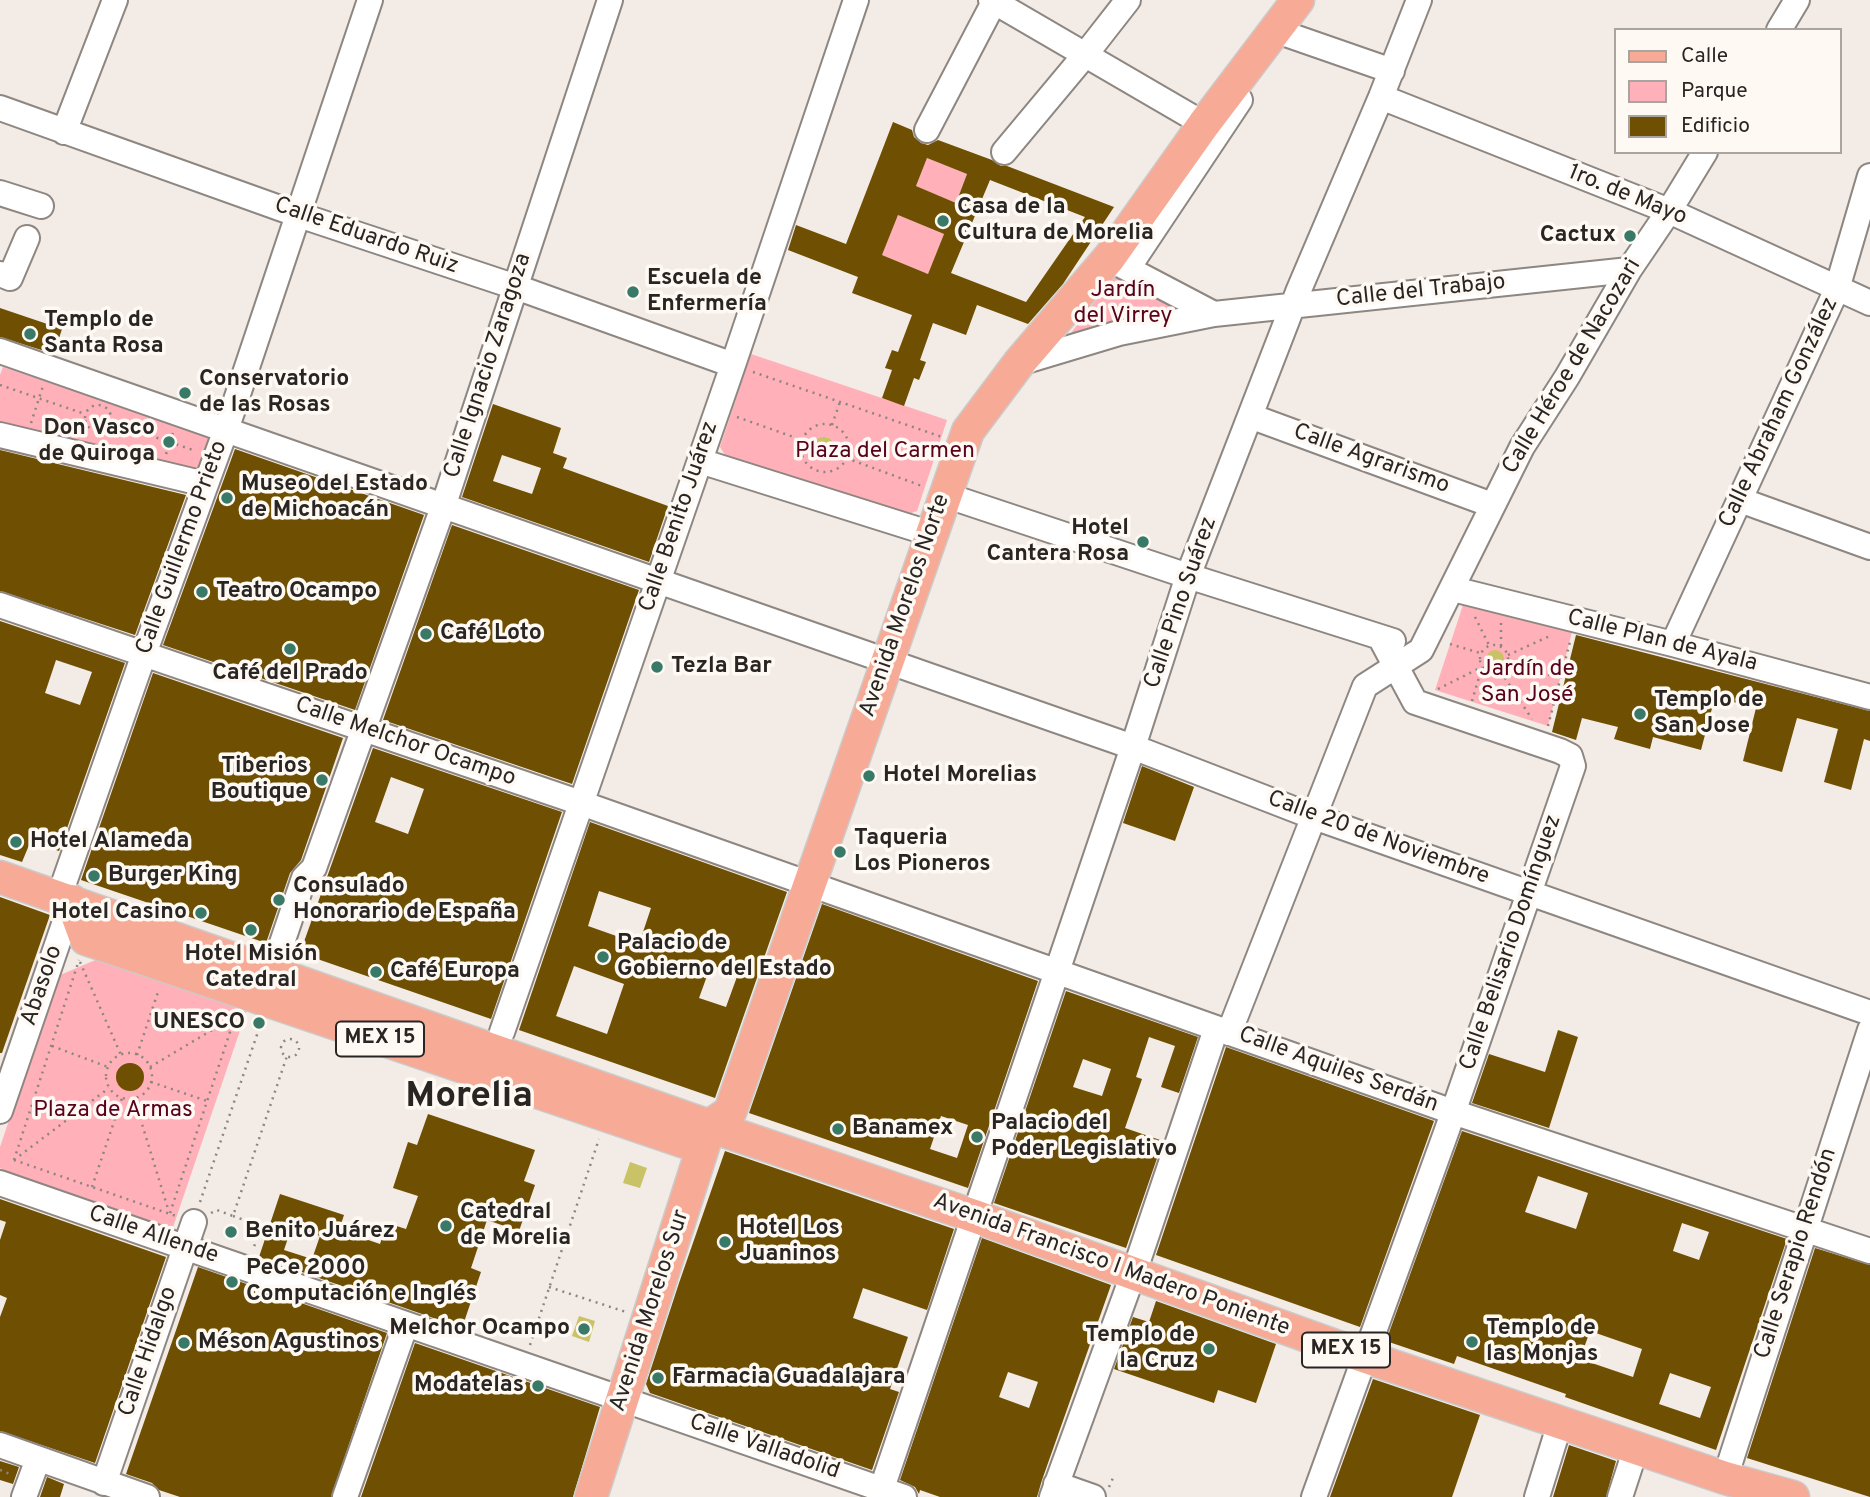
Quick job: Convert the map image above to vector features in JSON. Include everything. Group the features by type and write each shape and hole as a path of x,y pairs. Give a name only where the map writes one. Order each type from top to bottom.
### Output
{"main road":[{"name":"Avenida Morelos Norte","path":"710,1125 730,1112 968,430 1019,363 1118,263 1204,124 1279,31 1298,0"},
{"name":"MEX 15","path":"0,877 66,899 256,999"},
{"path":"66,899 83,950"},
{"name":"MEX 15","path":"83,950 710,1125"},
{"name":"Avenida Francisco I Madero Poniente","path":"710,1125 974,1216 1363,1356 1725,1478 1793,1497"},
{"name":"Avenida Morelos Sur","path":"592,1497 710,1125"}],"street":[{"path":"64,132 115,0"},
{"name":"Calle Guillermo Prieto","path":"66,899 144,654 299,215 370,0"},
{"name":"Calle Ignacio Zaragoza","path":"256,999 304,878 314,868 443,507 610,0"},
{"name":"Calle Benito Juárez","path":"502,1032 718,410 856,0"},
{"path":"1003,152 1128,0"},
{"path":"1214,314 1118,263 1279,31 1315,0"},
{"name":"Calle Pino Suárez","path":"888,1494 974,1216 1188,576 1294,305 1419,0"},
{"path":"1780,28 1797,0"},
{"path":"927,130 992,1 1204,124"},
{"path":"1279,31 1392,71"},
{"name":"1ro. de Mayo","path":"1381,97 1668,211 1870,303"},
{"name":"Calle Eduardo Ruiz","path":"0,108 299,215 516,286 733,365"},
{"name":"Calle Héroe de Nacozari","path":"1421,650 1522,447 1586,346 1629,270 1704,154"},
{"name":"Calle Abraham González","path":"1673,644 1837,289 1870,176"},
{"path":"0,193 41,206"},
{"path":"0,274 10,278 27,238"},
{"name":"Calle del Trabajo","path":"1019,363 1119,333 1214,314 1629,270"},
{"name":"Calle 20 de Noviembre","path":"0,351 888,660 1133,747 1314,817 1870,1013"},
{"name":"Calle Agrarismo","path":"1250,416 1492,505"},
{"path":"0,435 205,484"},
{"path":"700,461 932,534"},
{"path":"945,495 1421,650"},
{"path":"1740,500 1870,547"},
{"name":"Calle Plan de Ayala","path":"1452,589 1870,697"},
{"name":"Calle Melchor Ocampo","path":"0,606 809,883"},
{"path":"1380,637 1396,667 1425,696"},
{"path":"1089,1496 1054,1491 1222,1031 1314,817 1365,686 1421,650"},
{"name":"Calle Belisario Domínguez","path":"1314,1497 1453,1112 1573,766 1570,757 1560,751 1425,696"},
{"name":"Calle Aquiles Serdán","path":"809,883 1453,1112 1870,1251"},
{"name":"Abasolo","path":"0,1111 66,899"},
{"name":"Calle Serapio Rendón","path":"1725,1478 1870,1030"},
{"name":"Calle Allende","path":"0,1183 623,1399"},
{"name":"Calle Hidalgo","path":"104,1483 194,1222"},
{"path":"345,1497 405,1324"},
{"name":"Calle Valladolid","path":"623,1399 888,1494"},
{"path":"1537,1497 1560,1423"},
{"path":"0,1446 147,1497"},
{"path":"1620,1497 1636,1448"},
{"path":"24,1497 38,1459"}],"path":[{"path":"733,365 963,444"},
{"path":"25,440 46,376"},
{"path":"0,385 85,414"},
{"path":"832,425 840,402"},
{"path":"102,406 108,410 110,422 102,430 94,430 87,425 85,414 90,407 102,406"},
{"path":"718,410 802,440"},
{"path":"110,422 196,451"},
{"path":"817,425 832,425 846,438 846,458 843,464 831,471 817,471 805,462 800,447 802,440 811,428 817,425"},
{"path":"160,473 174,431"},
{"path":"846,458 945,495"},
{"path":"1471,608 1489,645"},
{"path":"1482,667 1493,673 1501,672 1508,662 1508,655 1501,646 1501,619"},
{"path":"1508,655 1552,635"},
{"path":"1548,726 1571,639"},
{"path":"1450,644 1481,654"},
{"path":"1489,645 1501,646"},
{"path":"1472,702 1482,667 1481,654 1489,645"},
{"path":"1508,662 1560,678"},
{"path":"1425,696 1482,667"},
{"path":"1501,672 1534,722"},
{"path":"14,1160 83,950"},
{"path":"83,950 121,1055"},
{"path":"137,1055 159,989"},
{"path":"150,1067 256,999"},
{"path":"170,1213 207,1101 256,999"},
{"path":"194,1222 256,999"},
{"path":"292,1040 298,1044 298,1052 293,1056 286,1056 281,1045 292,1040"},
{"path":"52,1045 108,1067"},
{"path":"121,1055 137,1055 147,1062 152,1074 145,1093 134,1098 122,1098 109,1088 108,1067 121,1055"},
{"path":"233,1216 286,1056"},
{"path":"151,1082 207,1101"},
{"path":"14,1160 109,1088"},
{"path":"92,1187 122,1098"},
{"path":"134,1098 170,1213"},
{"path":"523,1365 601,1132"},
{"path":"14,1160 194,1222 217,1210 261,1226 247,1269"},
{"path":"549,1287 629,1313"}],"green space":[{"path":"927,158 967,174 956,203 916,186"},
{"path":"898,215 944,234 928,274 882,255"},
{"name":"Jardín del Virrey","path":"1116,273 1187,313 1065,341"},
{"name":"Plaza del Carmen","path":"751,354 947,420 917,511 897,518 730,463 720,447","holes":["827,437 833,441 825,459 814,452"]},
{"path":"3,367 212,437 197,478 0,430 0,375"},
{"name":"Jardín de San José","path":"1465,599 1573,628 1548,726 1435,690"},
{"name":"Plaza de Armas","path":"100,958 247,1010 171,1233 4,1176 0,1167 0,1147 58,976"}],"shaded area":[{"path":"824,437 832,440 835,448 832,456 824,459 816,456 813,448 816,440"},
{"path":"1495,650 1501,653 1504,659 1501,665 1495,668 1489,665 1486,659 1489,653"},
{"path":"630,1162 647,1168 640,1188 623,1183"},
{"path":"579,1316 595,1321 589,1342 572,1336"}],"building":[{"name":"Casa de la Cultura de Morelia","path":"893,122 912,130 914,137 921,143 928,145 938,140 1114,207 1063,284 1028,324 977,305 966,335 933,323 920,360 926,362 919,380 914,378 904,406 882,398 892,370 885,368 892,350 898,352 912,315 852,293 858,277 788,250 796,225 846,244","holes":["927,158 967,174 956,203 916,186","990,180 1085,217 1026,302 951,273","898,215 944,234 928,274 882,255"]},
{"name":"Templo de Santa Rosa","path":"0,308 62,329 54,354 0,337"},
{"path":"493,404 561,428 553,453 567,458 563,468 668,506 649,562 462,497","holes":["502,455 541,468 532,494 493,481"]},
{"path":"235,449 424,515 355,710 163,645"},
{"path":"0,450 186,495 135,635 0,591"},
{"path":"452,525 639,590 572,784 383,720"},
{"path":"0,621 125,663 59,851 44,840 32,838 22,862 0,855","holes":["56,660 92,672 80,705 45,693"]},
{"path":"1576,635 1870,711 1870,741 1864,739 1851,790 1824,782 1838,729 1797,718 1782,772 1743,761 1756,708 1715,697 1701,750 1653,737 1650,749 1614,739 1618,727 1582,718 1576,740 1552,732"},
{"path":"153,673 343,738 301,860 290,873 266,943 81,880"},
{"path":"373,748 562,812 491,1019 300,953","holes":["391,777 424,789 408,834 375,822"]},
{"path":"1142,766 1194,787 1175,841 1123,823"},
{"path":"590,822 787,892 715,1098 519,1030","holes":["599,891 651,908 639,944 588,926","711,965 738,974 726,1007 699,998","574,966 624,984 607,1034 556,1016"]},
{"path":"0,897 50,915 2,1053 0,1053"},
{"path":"822,904 1038,981 968,1188 749,1113","holes":["941,1116 968,1125 957,1158 930,1149"]},
{"path":"1066,991 1198,1037 1179,1093 1161,1087 1175,1046 1149,1037 1136,1077 1142,1079 1125,1128 1163,1141 1126,1248 994,1203","holes":["1083,1059 1111,1069 1102,1096 1073,1087"]},
{"path":"1558,1030 1578,1037 1549,1128 1472,1103 1489,1054 1545,1072"},
{"path":"1226,1047 1434,1121 1360,1327 1156,1255"},
{"path":"130,1063 140,1067 144,1077 140,1087 130,1091 120,1087 116,1077 120,1067"},
{"name":"Catedral de Morelia","path":"428,1114 535,1150 524,1181 535,1185 519,1231 487,1220 471,1268 481,1272 462,1328 259,1257 280,1194 344,1215 339,1230 380,1244 387,1223 406,1229 418,1196 393,1188 408,1142 417,1145","holes":["292,1226 320,1236 312,1259 284,1250"]},
{"path":"1462,1131 1787,1239 1716,1450 1457,1356 1454,1364 1386,1341","holes":["1538,1176 1588,1193 1576,1229 1525,1212","1682,1223 1709,1232 1699,1260 1673,1251","1590,1331 1642,1349 1633,1377 1580,1359","1670,1373 1711,1387 1700,1418 1659,1404"]},
{"path":"725,1151 954,1229 927,1310 863,1288 853,1318 908,1337 890,1389 899,1392 872,1470 650,1393 646,1384"},
{"path":"0,1199 166,1257 95,1463 0,1431 0,1317 7,1298 0,1295 0,1240 6,1222 0,1220"},
{"path":"982,1238 1111,1285 1037,1497 940,1497 920,1490 919,1494 915,1487 900,1480","holes":["1008,1372 1038,1382 1029,1408 999,1397"]},
{"path":"1815,1248 1870,1265 1870,1497 1747,1458"},
{"path":"198,1267 387,1333 331,1497 180,1497 126,1474"},
{"name":"Templo de la Cruz","path":"1156,1301 1276,1344 1256,1403 1218,1390 1214,1403 1114,1369 1133,1317 1149,1322"},
{"path":"415,1343 600,1407 573,1497 361,1497"},
{"path":"1373,1379 1480,1415 1452,1497 1330,1497"},
{"path":"1569,1445 1616,1461 1606,1497 1553,1497"},
{"path":"0,1461 19,1467 13,1484 0,1480"},
{"path":"47,1477 64,1484 60,1497 40,1497"}],"place":[{"name":"Casa de la Cultura de Morelia","path":"943,221"},
{"name":"Cactux","path":"1630,236"},
{"name":"Escuela de Enfermería","path":"633,292"},
{"name":"Templo de Santa Rosa","path":"30,334"},
{"name":"Conservatorio de las Rosas","path":"185,393"},
{"name":"Don Vasco de Quiroga","path":"169,442"},
{"name":"Museo del Estado de Michoacán","path":"227,498"},
{"name":"Hotel Cantera Rosa","path":"1143,542"},
{"name":"Teatro Ocampo","path":"202,592"},
{"name":"Café Loto","path":"426,634"},
{"name":"Café del Prado","path":"290,649"},
{"name":"Tezla Bar","path":"657,667"},
{"name":"Templo de San Jose","path":"1640,714"},
{"name":"Hotel Morelias","path":"869,776"},
{"name":"Tiberios Boutique","path":"322,780"},
{"name":"Hotel Alameda","path":"16,842"},
{"name":"Taqueria Los Pioneros","path":"840,852"},
{"name":"Burger King","path":"94,876"},
{"name":"Consulado Honorario de España","path":"279,900"},
{"name":"Hotel Casino","path":"201,913"},
{"name":"Hotel Misión Catedral","path":"251,930"},
{"name":"Palacio de Gobierno del Estado","path":"603,957"},
{"name":"Café Europa","path":"376,972"},
{"name":"UNESCO","path":"259,1023"},
{"name":"Banamex","path":"838,1129"},
{"name":"Palacio del Poder Legislativo","path":"977,1137"},
{"name":"Catedral de Morelia","path":"446,1226"},
{"name":"Benito Juárez","path":"231,1232"},
{"name":"Hotel Los Juaninos","path":"725,1242"},
{"name":"PeCe 2000 Computación e Inglés","path":"232,1282"},
{"name":"Melchor Ocampo","path":"584,1329"},
{"name":"Templo de las Monjas","path":"1472,1342"},
{"name":"Méson Agustinos","path":"184,1343"},
{"name":"Templo de la Cruz","path":"1209,1349"},
{"name":"Farmacia Guadalajara","path":"658,1378"},
{"name":"Modatelas","path":"538,1386"}],"district":[{"name":"Morelia","path":"469,1099"}]}
